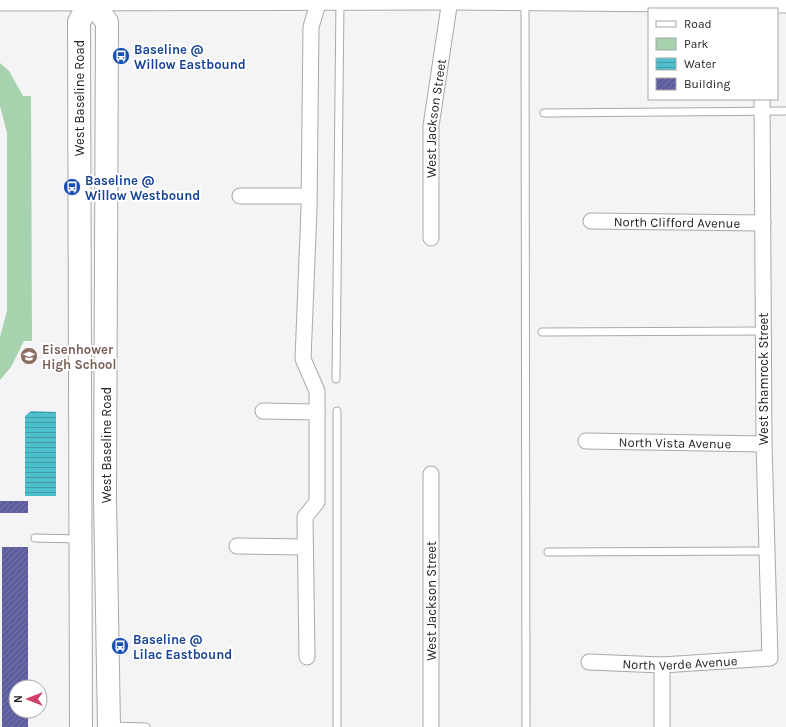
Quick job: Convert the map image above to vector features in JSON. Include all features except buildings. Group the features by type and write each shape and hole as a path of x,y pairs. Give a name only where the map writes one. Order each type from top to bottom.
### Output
{"main road":[{"name":"West Baseline Road","path":"81,727 79,22 91,0 107,22 106,497 109,727"}],"street":[{"path":"307,657 305,517 317,502 317,391 303,359 309,196 311,27 319,0"},
{"name":"West Jackson Street","path":"431,238 431,126 450,0"},
{"path":"0,1 621,0 761,6 786,3"},
{"name":"West Shamrock Street","path":"762,105 764,444 770,658"},
{"path":"240,196 309,196"},
{"name":"North Clifford Avenue","path":"591,221 763,223"},
{"path":"263,411 317,412"},
{"name":"North Vista Avenue","path":"586,441 764,444"},
{"name":"West Jackson Street","path":"431,474 431,727"},
{"path":"237,546 305,547"},
{"name":"North Verde Avenue","path":"589,662 662,665 770,658"},
{"path":"662,665 662,727"}],"lane":[{"path":"336,379 340,0"},
{"path":"526,0 526,727"},
{"path":"544,113 762,105 786,111"},
{"path":"542,332 763,331"},
{"path":"337,411 337,727"},
{"path":"35,538 80,539"},
{"path":"548,552 767,551"},
{"path":"109,727 146,726"}],"green space":[{"path":"0,63 9,71 23,96 31,96 32,341 24,341 11,367 0,380 0,337 7,311 7,133 0,106"}],"water":[{"path":"31,411 56,412 56,496 25,496 25,416"}],"place":[{"name":"Baseline @ Willow Eastbound","path":"121,56"},
{"name":"Baseline @ Willow Westbound","path":"72,187"},
{"name":"Eisenhower High School","path":"29,356"},
{"name":"Baseline @ Lilac Eastbound","path":"120,646"}]}
